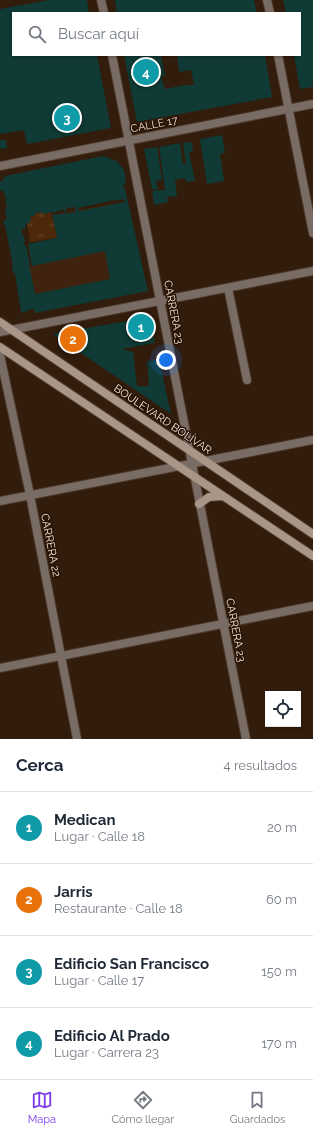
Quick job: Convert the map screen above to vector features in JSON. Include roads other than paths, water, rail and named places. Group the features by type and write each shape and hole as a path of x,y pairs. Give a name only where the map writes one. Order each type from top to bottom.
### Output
{"main road":[{"name":"BOULEVARD BOLÍVAR","path":"0,322 313,534"},
{"path":"0,347 313,556"},
{"path":"199,504 209,497 223,496"}],"street":[{"path":"101,0 104,12"},
{"path":"267,0 270,12"},
{"name":"CARRERA 23","path":"112,56 246,739"},
{"path":"278,56 313,232"},
{"name":"CALLE 17","path":"0,166 313,104"},
{"path":"0,332 313,271"},
{"path":"228,288 247,380"},
{"name":"CARRERA 22","path":"0,355 30,495 77,739"},
{"path":"0,501 313,440"},
{"path":"0,668 313,606"}],"place":[{"name":"Edificio Al Prado","path":"146,72"},
{"name":"Edificio San Francisco","path":"67,118"},
{"name":"Medican","path":"141,327"},
{"name":"Jarris","path":"73,339"}]}
